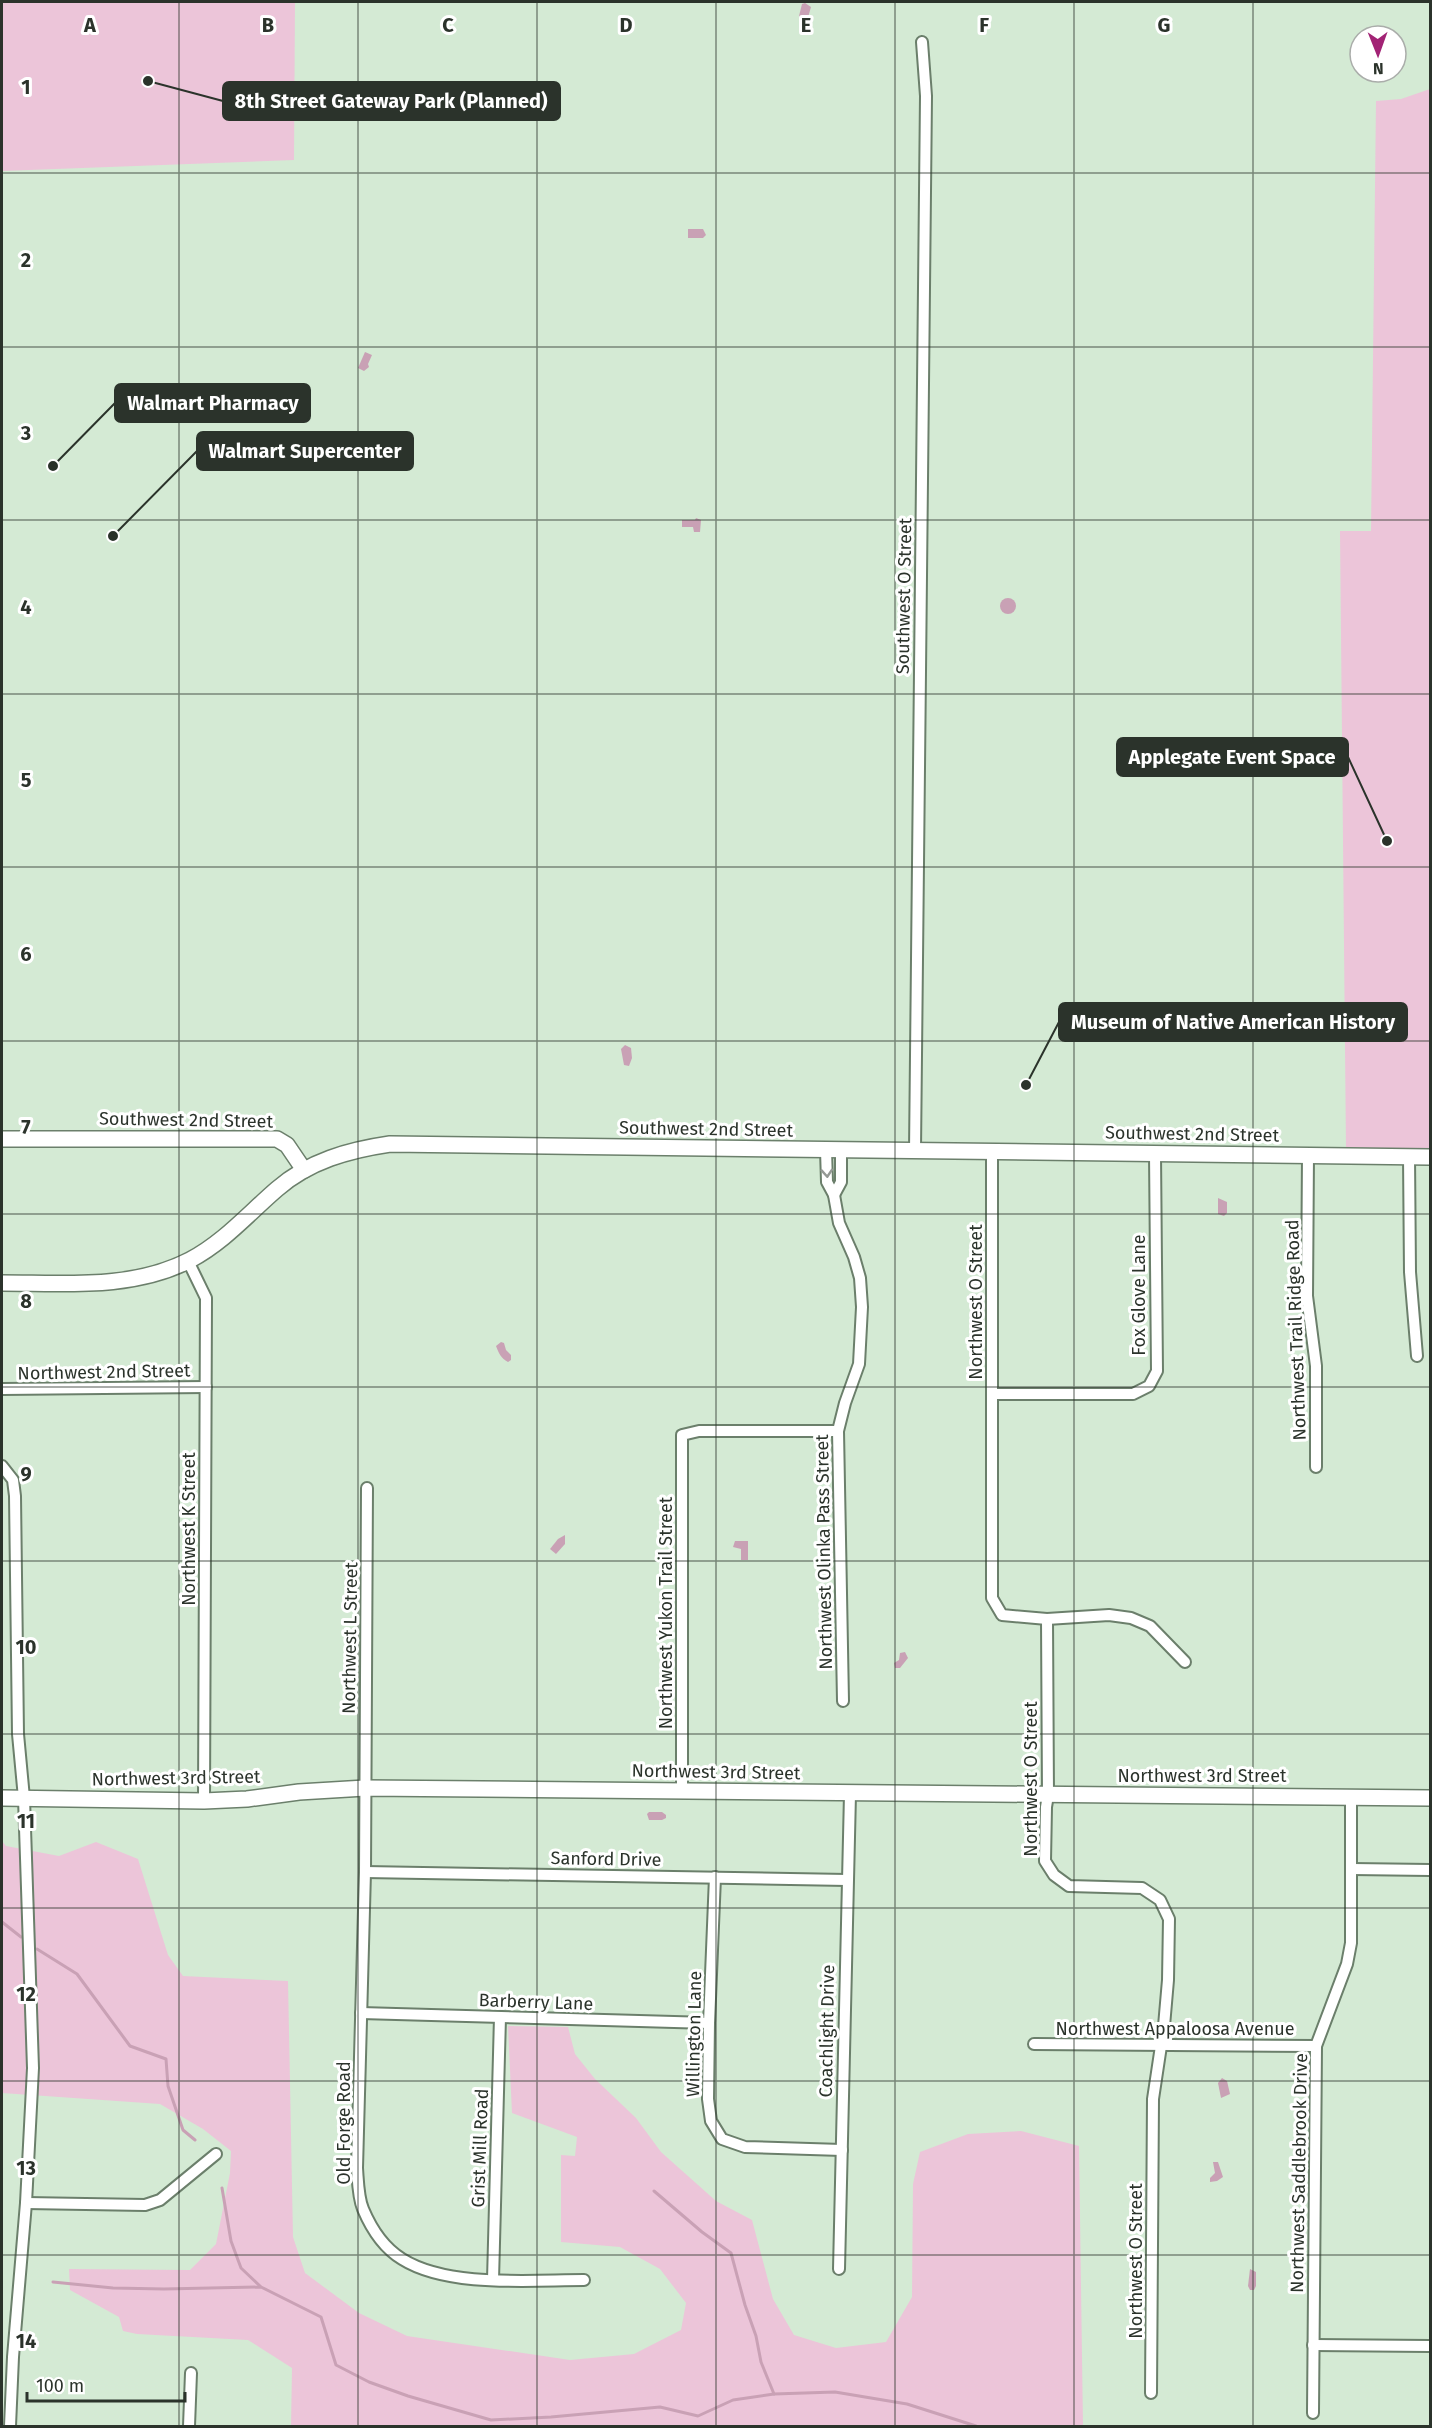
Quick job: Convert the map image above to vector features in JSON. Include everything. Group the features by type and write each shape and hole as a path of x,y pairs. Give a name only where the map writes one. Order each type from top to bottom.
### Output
{"street":[{"name":"Southwest O Street","path":"915,1151 926,104 922,42"},
{"name":"Southwest 2nd Street","path":"2,1138 277,1139 287,1145 304,1170 327,1159 359,1149 390,1144 1431,1157"},
{"name":"Northwest Olinka Pass Street","path":"834,1150 827,1182 834,1195 838,1223 854,1257 860,1278 862,1308 860,1364 845,1403 838,1431 843,1701"},
{"name":"Northwest O Street","path":"992,1152 994,1394 992,1598 1002,1615 1047,1618 1046,1861 1054,1875 1069,1886 1142,1888 1160,1900 1168,1919 1168,1980 1153,2099 1151,2393"},
{"name":"Fox Glove Lane","path":"994,1394 1133,1394 1149,1386 1156,1371 1155,1154"},
{"name":"Northwest Trail Ridge Road","path":"1308,1155 1308,1296 1316,1366 1316,1467"},
{"path":"1409,1156 1410,1272 1417,1356"},
{"path":"2,1283 80,1283 130,1280 159,1273 210,1249 279,1187 304,1170"},
{"name":"Northwest K Street","path":"188,1261 206,1298 204,1801"},
{"name":"Northwest 2nd Street","path":"2,1389 206,1387"},
{"name":"Northwest Yukon Trail Street","path":"682,1791 682,1435 699,1431 838,1431"},
{"path":"2,1466 13,1480 15,1496 18,1734 24,1798 33,2068 26,2203 12,2357 10,2427"},
{"name":"Northwest L Street","path":"365,1788 367,1488"},
{"path":"1047,1618 1109,1616 1131,1618 1150,1626 1185,1662"},
{"name":"Northwest 3rd Street","path":"2,1798 204,1801 365,1788 1431,1798"},
{"name":"Old Forge Road","path":"365,1788 357,2168 362,2207 378,2237 401,2259 437,2275 493,2280 584,2280"},
{"name":"Coachlight Drive","path":"839,2269 850,1794"},
{"name":"Northwest Saddlebrook Drive","path":"1313,2413 1316,2046 1349,1954 1352,1796"},
{"path":"1352,1869 1431,1870"},
{"name":"Sanford Drive","path":"365,1872 847,1880"},
{"name":"Willington Lane","path":"715,1877 709,2023 711,2121 722,2139 745,2147 842,2150"},
{"name":"Barberry Lane","path":"361,2013 709,2023"},
{"name":"Grist Mill Road","path":"493,2280 500,2017"},
{"name":"Northwest Appaloosa Avenue","path":"1034,2044 1316,2046"},
{"path":"26,2203 145,2205 160,2200 216,2154"},
{"path":"1313,2345 1431,2346"},
{"path":"189,2427 191,2373"}],"shaded area":[{"path":"2,2 295,2 294,160 2,171"},
{"path":"805,3 811,7 807,21 802,20 799,16 802,4"},
{"path":"1430,89 1430,1151 1346,1150 1340,531 1371,531 1376,101 1401,99"},
{"path":"688,229 703,229 706,235 703,238 688,238"},
{"path":"365,352 372,355 369,367 364,371 358,368"},
{"path":"696,518 701,520 700,532 694,532 693,527 682,527 682,520 695,520"},
{"path":"1008,598 1016,606 1008,614 1000,606"},
{"path":"625,1045 631,1048 632,1058 629,1066 624,1065 621,1049"},
{"path":"1218,1198 1227,1202 1227,1213 1224,1216 1218,1214"},
{"path":"501,1342 511,1355 511,1360 508,1362 500,1356 496,1346"},
{"path":"565,1535 565,1544 556,1554 550,1549 558,1539"},
{"path":"735,1541 748,1541 748,1560 741,1560 741,1549 733,1547"},
{"path":"905,1652 908,1658 900,1668 895,1668 894,1663 899,1660 900,1653"},
{"path":"662,1812 666,1818 649,1820 647,1814"},
{"path":"2,1841 6,1846 59,1856 96,1842 138,1859 168,1955 183,1976 288,1981 293,2237 305,2273 359,2313 407,2336 570,2360 634,2354 681,2330 686,2303 660,2269 620,2247 561,2242 561,2155 575,2156 577,2137 512,2113 508,2026 568,2027 575,2054 595,2079 636,2118 661,2152 716,2201 752,2220 773,2299 794,2335 836,2348 886,2342 912,2297 913,2184 920,2152 968,2134 1021,2131 1079,2146 1083,2426 291,2426 292,2368 248,2340 137,2334 123,2331 119,2317 70,2290 69,2269 190,2270 216,2244 230,2173 231,2151 203,2129 160,2104 2,2093"},
{"path":"1222,2078 1227,2081 1230,2094 1221,2098 1218,2083"},
{"path":"1213,2162 1218,2162 1223,2177 1210,2182 1210,2178 1215,2173"},
{"path":"1250,2269 1256,2272 1254,2290 1250,2290 1248,2286"}],"waterway":[{"path":"2,1922 21,1937"},
{"path":"37,1949 77,1974 130,2046 166,2059 168,2086 183,2130 195,2140"},
{"path":"222,2188 231,2241 241,2268 260,2286"},
{"path":"654,2191 702,2232 731,2253 756,2336 761,2362 774,2394"},
{"path":"53,2282 113,2288 261,2287 321,2317 336,2365 369,2382 408,2396 491,2420 660,2407 698,2416 733,2400 774,2394 835,2392 907,2404 976,2426"}],"place":[{"name":"8th Street Gateway Park (Planned)","path":"148,81"},
{"name":"Walmart Pharmacy","path":"53,466"},
{"name":"Walmart Supercenter","path":"113,536"},
{"name":"Applegate Event Space","path":"1387,841"},
{"name":"Museum of Native American History","path":"1026,1085"}]}
